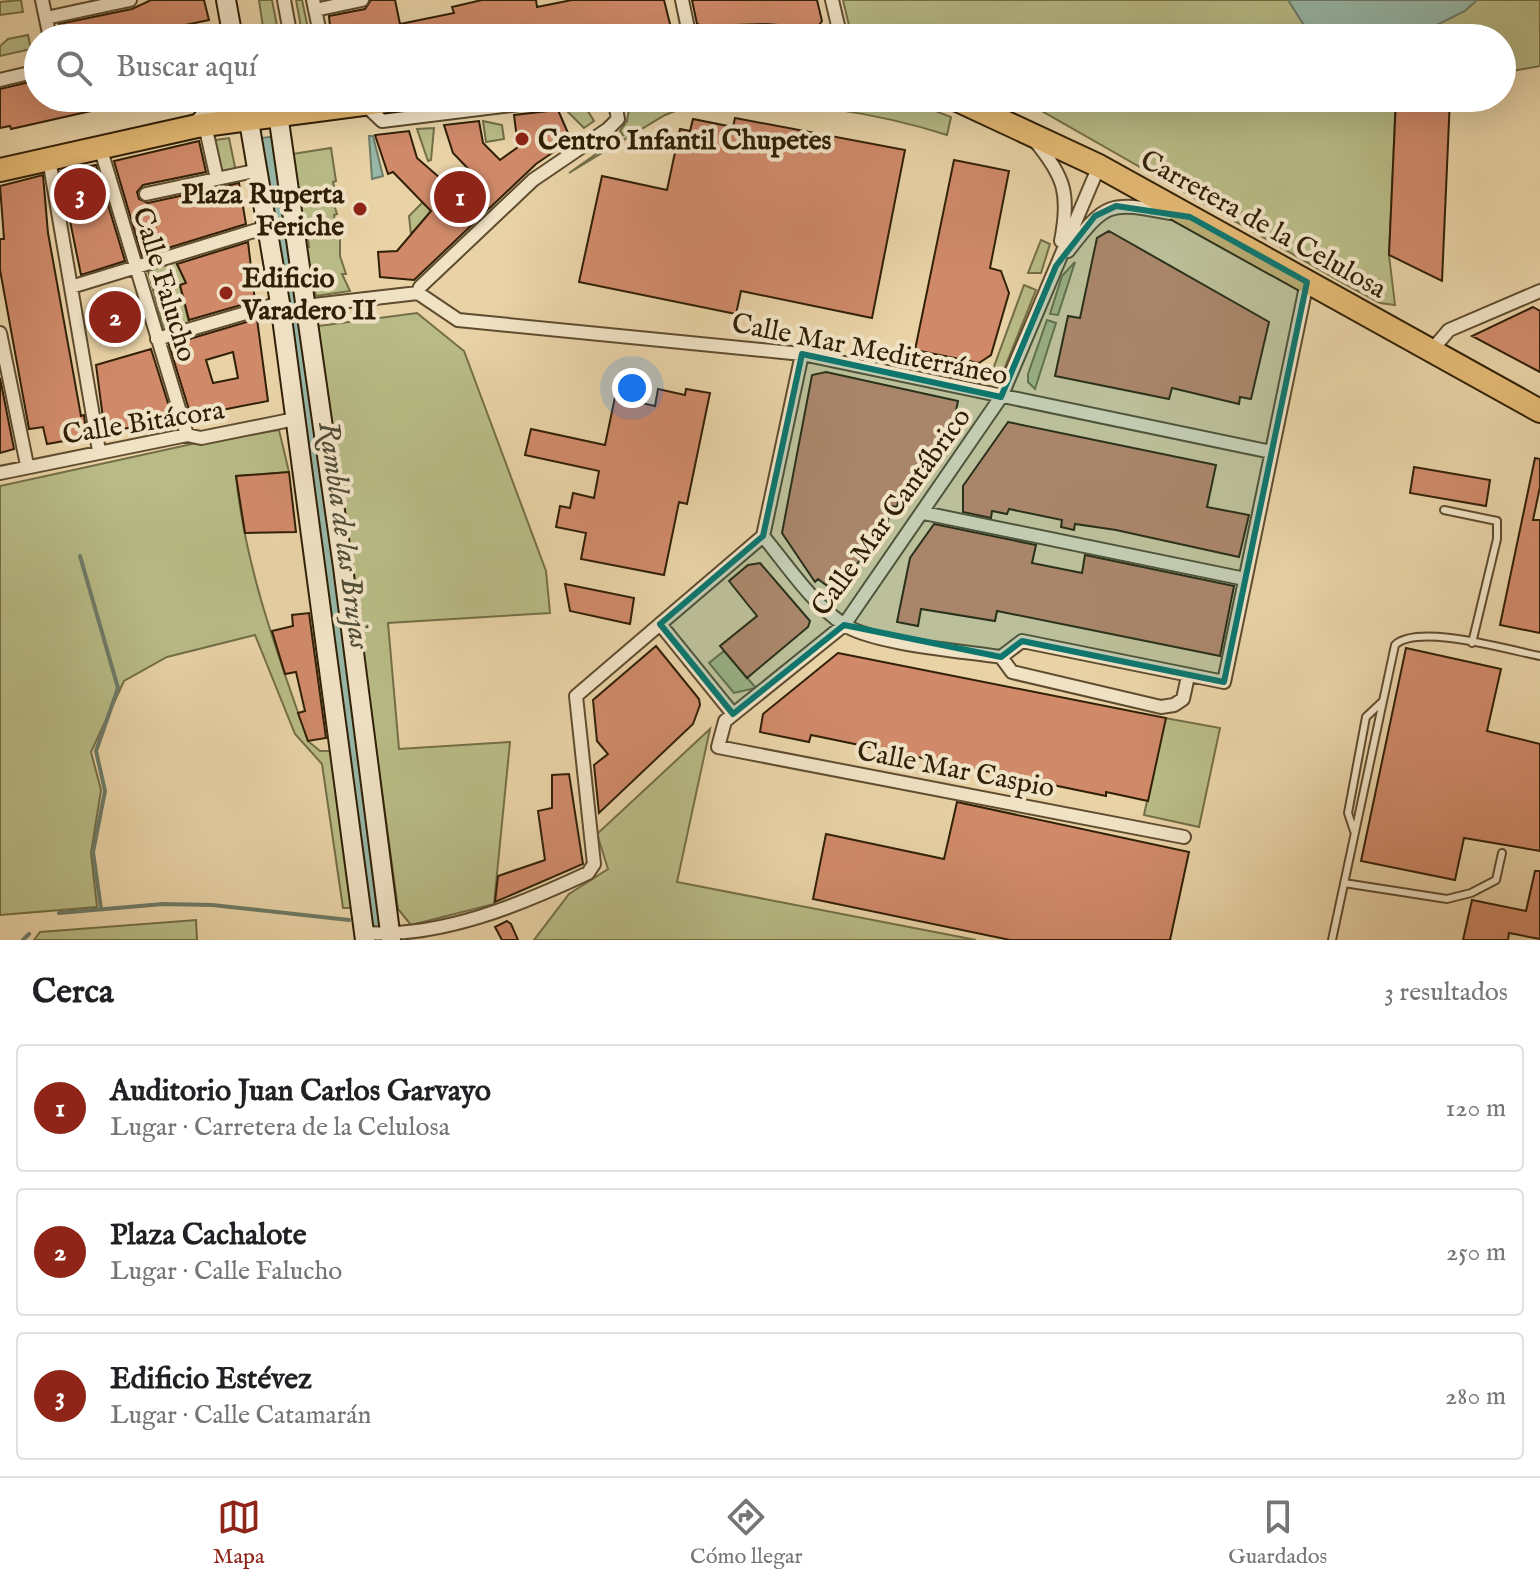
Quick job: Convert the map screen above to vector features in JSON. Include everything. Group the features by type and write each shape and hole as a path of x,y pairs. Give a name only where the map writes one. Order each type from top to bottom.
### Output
{"highway":[{"path":"0,170 201,125 236,112"},
{"name":"Carretera de la Celulosa","path":"983,112 1099,166 1540,411"}],"street":[{"path":"42,0 47,24"},
{"path":"46,18 130,0"},
{"path":"226,0 231,24"},
{"path":"284,0 288,24"},
{"path":"314,5 362,0"},
{"path":"682,0 686,24"},
{"path":"832,0 838,24"},
{"path":"0,80 24,74"},
{"path":"210,112 201,125 217,179"},
{"path":"248,112 280,303 366,936 389,936 456,923 505,908 588,873 594,864 576,696 763,536 802,354"},
{"path":"286,112 305,306 343,567 389,936"},
{"path":"372,112 382,121 454,112"},
{"path":"305,306 418,293 420,287 533,180 608,129 618,119 617,112"},
{"name":"Calle Mar Cantábrico","path":"1028,133 1055,164 1065,192 1056,266"},
{"name":"Calle Falucho","path":"100,147 187,435"},
{"path":"49,159 99,451"},
{"name":"Calle Mar Cantábrico","path":"718,747 725,721 844,625 1001,397 1099,166"},
{"path":"146,194 259,170"},
{"name":"Calle Mar Cantábrico","path":"1056,266 1095,216 1116,206 1190,217"},
{"path":"71,287 267,227"},
{"path":"1001,657 1022,641 1224,682 1307,282"},
{"path":"1431,351 1449,330 1540,291"},
{"name":"Calle Mar Mediterráneo","path":"418,293 458,320 802,354 1271,452"},
{"path":"157,339 280,303"},
{"path":"0,333 4,370 27,465"},
{"name":"Calle Bitácora","path":"0,473 99,451 187,435 201,438 295,419"},
{"path":"924,513 1245,579"},
{"path":"763,536 816,599 844,625 877,637 1001,657 1012,672 1161,707 1174,705 1183,699 1188,676"},
{"path":"660,624 733,714"},
{"name":"Calle Mar Caspio","path":"718,747 1184,837"}],"lane":[{"path":"1444,510 1497,521 1490,574 1472,643"},
{"path":"1332,940 1395,645 1403,637 1428,636 1540,656"},
{"path":"1354,834 1348,813 1366,717 1383,701"},
{"path":"1344,883 1447,899 1471,893 1496,880 1502,853"}],"highlighted area":[{"path":"1116,206 1190,217 1307,282 1224,682 1022,641 1001,657 844,625 733,714 660,624 763,536 802,354 1001,397 1056,266 1095,216"}],"green space":[{"path":"21,0 23,12 0,15 0,2"},
{"path":"259,0 272,0 277,24 263,24"},
{"path":"296,0 302,0 307,24 300,24"},
{"path":"843,0 1540,0 1540,66 1516,70 1516,24 849,24"},
{"path":"24,36 24,51 0,56 0,46 8,39"},
{"path":"568,112 588,112 594,121 584,128"},
{"path":"628,112 673,112 569,173 623,135 620,131"},
{"path":"848,112 938,112 951,117 947,135 889,119"},
{"path":"1044,112 1395,112 1389,255 1395,305 1380,303"},
{"path":"483,121 502,125 504,139 486,142"},
{"path":"434,128 431,160 428,161 417,129"},
{"path":"229,138 236,172 222,174 215,140"},
{"path":"331,148 336,194 331,195 337,214 334,215 336,228 340,228 340,256 346,274 342,274 350,291 316,296 315,292 311,292 305,247 309,247 308,240 304,241 298,195 302,194 301,188 296,188 292,154"},
{"path":"470,170 476,177 456,192 446,183"},
{"path":"423,202 432,211 411,234 409,216"},
{"path":"1041,240 1050,244 1041,273 1028,273"},
{"path":"175,260 183,276 191,281 180,286 189,323 164,330 147,268"},
{"path":"1075,262 1058,315 1050,314 1062,276"},
{"path":"1024,285 1036,290 1003,372 991,381 977,381 979,375 993,369"},
{"path":"122,292 126,306 101,314 97,300"},
{"path":"417,313 464,351 546,571 550,613 388,623 399,749 510,742 494,904 411,925 398,909 318,326"},
{"path":"1047,320 1056,323 1035,389 1028,382 1028,374"},
{"path":"279,430 289,472 236,476 240,510 264,610 308,741 320,751 332,751 352,908 343,908 322,764 295,734 255,635 167,657 124,681 91,752 101,790 91,853 97,907 0,915 0,486 192,444"},
{"path":"724,651 756,688 734,693 709,663"},
{"path":"1165,718 1220,728 1199,827 1144,815"},
{"path":"710,729 677,882 976,940 534,940 569,894 608,869 597,834"},
{"path":"196,920 197,940 34,940 40,932"}],"shaded area":[{"path":"1288,0 1477,0 1465,11 1439,24 1303,24"},
{"path":"277,136 386,940 369,940 261,138"},
{"path":"369,136 373,136 383,176 372,179"}],"building":[{"path":"151,0 204,0 209,20 190,24 59,24 132,9"},
{"path":"371,0 395,0 400,24 330,24 329,16 365,9"},
{"path":"482,0 536,0 537,7 572,0 664,0 670,24 400,24 454,13 452,7"},
{"path":"692,0 817,0 822,21 820,24 697,24"},
{"path":"24,83 24,112 87,112 11,129 10,126 0,128 0,89"},
{"path":"559,112 571,140 536,164 414,280 380,277 378,252 397,251 431,211 393,172 388,174 375,135 409,131 417,158 456,192 476,177 453,153 444,125 479,121 483,143 500,160 518,147 514,115"},
{"path":"1395,112 1449,112 1442,281 1389,255"},
{"path":"735,118 905,150 872,318 741,291 736,314 579,282 602,176 667,190 680,129 690,131 693,119 733,127"},
{"path":"199,141 206,172 143,185 137,192 139,199 148,203 239,183 246,224 142,256 114,161"},
{"path":"954,160 1009,171 990,268 1001,271 1009,293 991,355 979,363 915,350"},
{"path":"96,165 125,261 81,275 60,172"},
{"path":"43,175 48,233 86,430 80,432 81,438 47,444 43,427 29,429 0,270 0,239 4,239 0,186"},
{"path":"1109,231 1269,322 1251,399 1240,397 1239,404 1172,388 1169,399 1055,376 1068,316 1080,318 1097,238"},
{"name":"Edificio Varadero II","path":"248,242 255,301 189,320 180,285 186,283 177,264"},
{"path":"1533,307 1540,311 1540,372 1472,336"},
{"path":"257,319 268,401 191,416 169,345","holes":["233,352 238,378 213,383 206,360"]},
{"path":"151,349 173,419 108,432 107,426 104,426 96,365"},
{"path":"826,372 958,401 952,429 946,427 943,442 936,440 933,455 927,454 925,468 918,466 915,482 909,480 906,494 900,493 897,507 891,506 888,521 881,519 878,534 872,533 869,547 863,546 860,560 843,583 830,588 818,579 815,582 782,533 812,375"},
{"path":"0,378 14,449 0,453"},
{"path":"658,389 685,395 686,389 710,393 687,504 679,502 664,575 581,559 586,533 556,527 560,506 570,508 573,493 594,498 599,471 525,455 531,429 605,445 615,397 655,406"},
{"path":"1008,422 1216,465 1207,507 1249,515 1239,557 1116,530 1075,524 1074,530 1061,527 1062,520 1009,509 1007,514 992,511 991,518 963,512 963,486"},
{"path":"1535,458 1540,459 1540,487 1533,520 1540,520 1540,633 1500,625"},
{"path":"1414,467 1490,480 1486,506 1410,493"},
{"path":"289,472 296,532 245,533 236,476"},
{"path":"934,524 1036,545 1032,563 1082,573 1085,555 1234,586 1220,656 997,611 995,621 921,609 918,626 897,622 910,558"},
{"path":"760,563 810,621 808,627 747,678 720,646 757,616 729,581 748,565"},
{"path":"565,584 634,598 630,624 570,611"},
{"path":"309,613 326,738 308,741 298,713 305,711 296,672 285,674 272,631 293,626 292,615"},
{"path":"656,646 699,699 700,705 693,724 599,813 594,765 608,754 597,741 593,700"},
{"path":"1406,648 1501,669 1487,731 1540,744 1540,851 1464,838 1455,880 1361,861"},
{"path":"838,653 1166,718 1148,801 1106,792 1106,796 811,735 809,742 760,732 763,714"},
{"path":"569,774 583,864 495,902 498,876 545,860 538,811 552,808 552,775"},
{"path":"957,802 1189,852 1170,940 1010,940 813,899 826,834 944,859"},
{"path":"1535,871 1540,871 1540,939 1509,933 1508,940 1463,940 1472,900 1526,911"},
{"path":"507,921 518,940 502,940 495,927"}],"waterway":[{"path":"80,556 118,688 96,751 105,791 93,852 101,909"},
{"path":"59,913 163,904 212,905 349,920"},
{"path":"23,940 29,934"}],"place":[{"name":"Centro Infantil Chupetes","path":"522,139"},
{"name":"Edificio Estévez","path":"80,194"},
{"name":"Auditorio Juan Carlos Garvayo","path":"460,197"},
{"name":"Plaza Ruperta Feriche","path":"360,209"},
{"name":"Edificio Varadero II","path":"226,293"},
{"name":"Plaza Cachalote","path":"115,317"}],"water label":[{"name":"Rambla de las Brujas","path":"345,535"}]}
